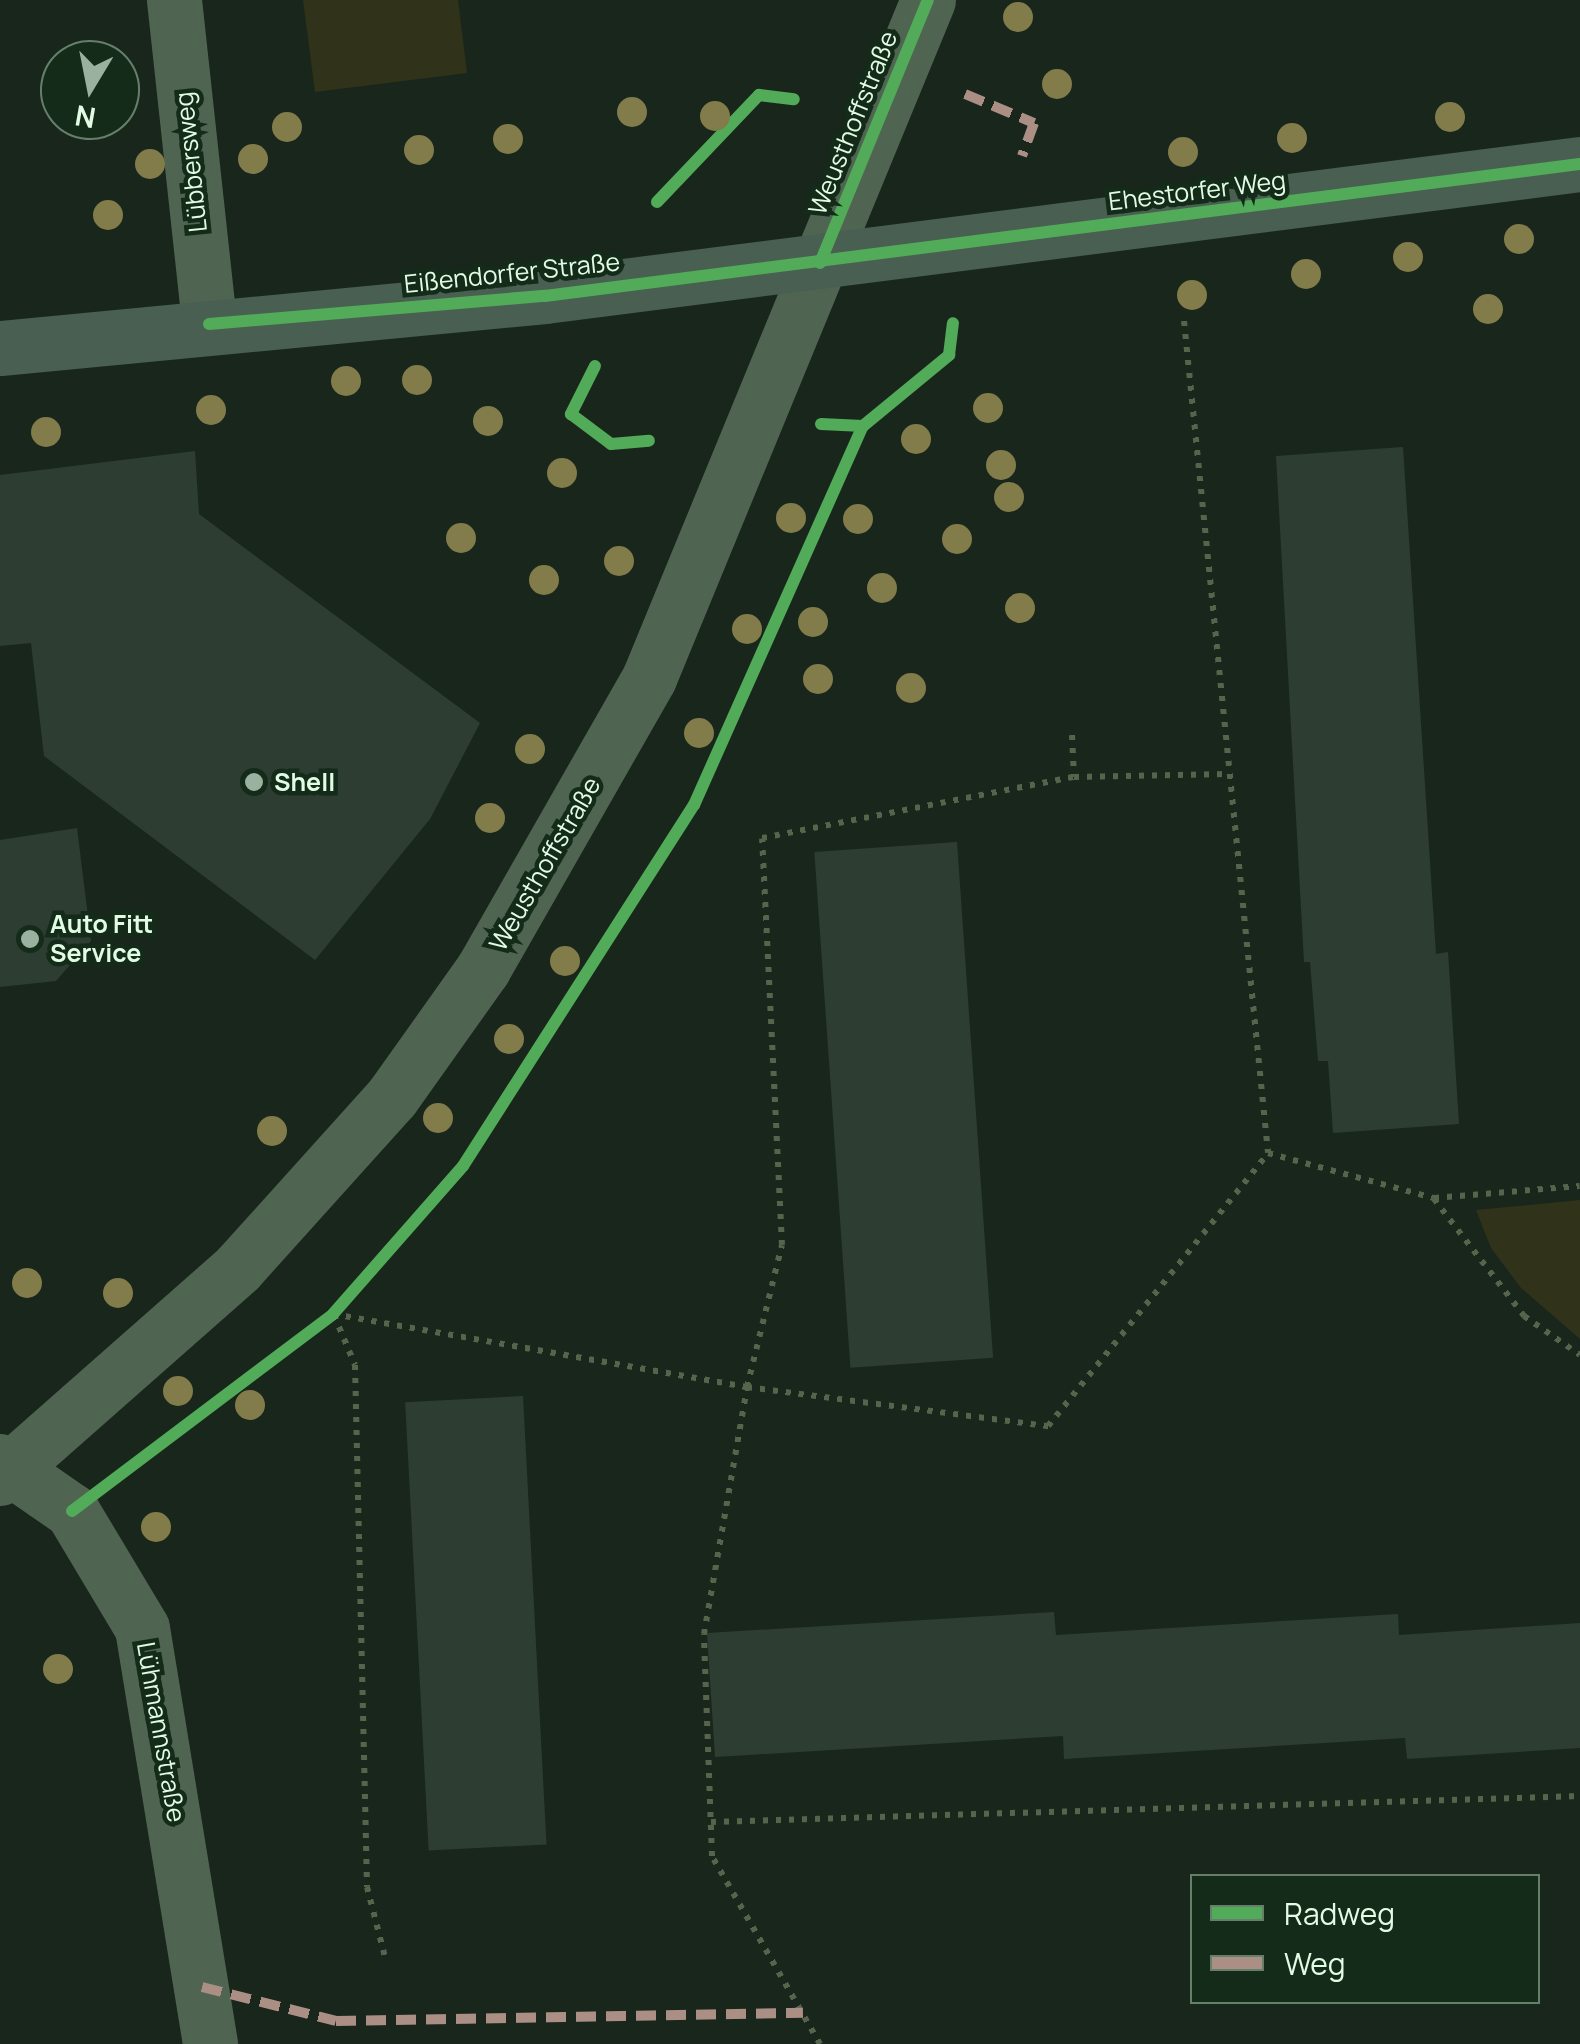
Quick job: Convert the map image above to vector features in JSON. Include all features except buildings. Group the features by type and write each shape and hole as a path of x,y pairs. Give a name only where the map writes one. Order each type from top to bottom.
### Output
{"main road":[{"name":"Ehestorfer Weg","path":"820,263 1580,164"},
{"name":"Eißendorfer Straße","path":"0,348 209,324 546,296 820,263"}],"street":[{"name":"Lübbersweg","path":"174,0 209,324"},
{"name":"Weusthoffstraße","path":"4,1468 238,1268 392,1097 483,969 649,678 928,0"},
{"name":"Lühmannstraße","path":"4,1468 72,1511 142,1628 210,2044"}],"path":[{"path":"386,1961 367,1887 355,1365 333,1314 747,1387 1048,1426 1268,1153 1184,321"},
{"path":"1072,734 1074,777"},
{"path":"820,2044 712,1856 704,1634 747,1387 782,1245 762,838 1074,777 1228,774"},
{"path":"1268,1153 1434,1198 1580,1186"},
{"path":"1434,1198 1524,1316 1580,1355"},
{"path":"711,1822 1580,1796"}],"green space":[{"path":"303,0 458,0 467,73 315,92"},
{"path":"1580,1200 1580,1339 1521,1288 1491,1248 1476,1210"}],"marked path":[{"path":"965,94 1034,123 1022,156"},
{"path":"202,1987 336,2021 803,2013"}],"cycle path":[{"path":"820,263 928,0"},
{"path":"657,202 759,95 794,99"},
{"path":"209,324 545,296 1580,164"},
{"path":"821,424 863,426 949,355 953,323"},
{"path":"595,366 571,414 611,444 649,441"},
{"path":"72,1511 333,1314 463,1166 694,805 863,426"}],"place":[{"name":"Shell","path":"254,782"},
{"name":"Auto Fitt Service","path":"30,939"}]}
